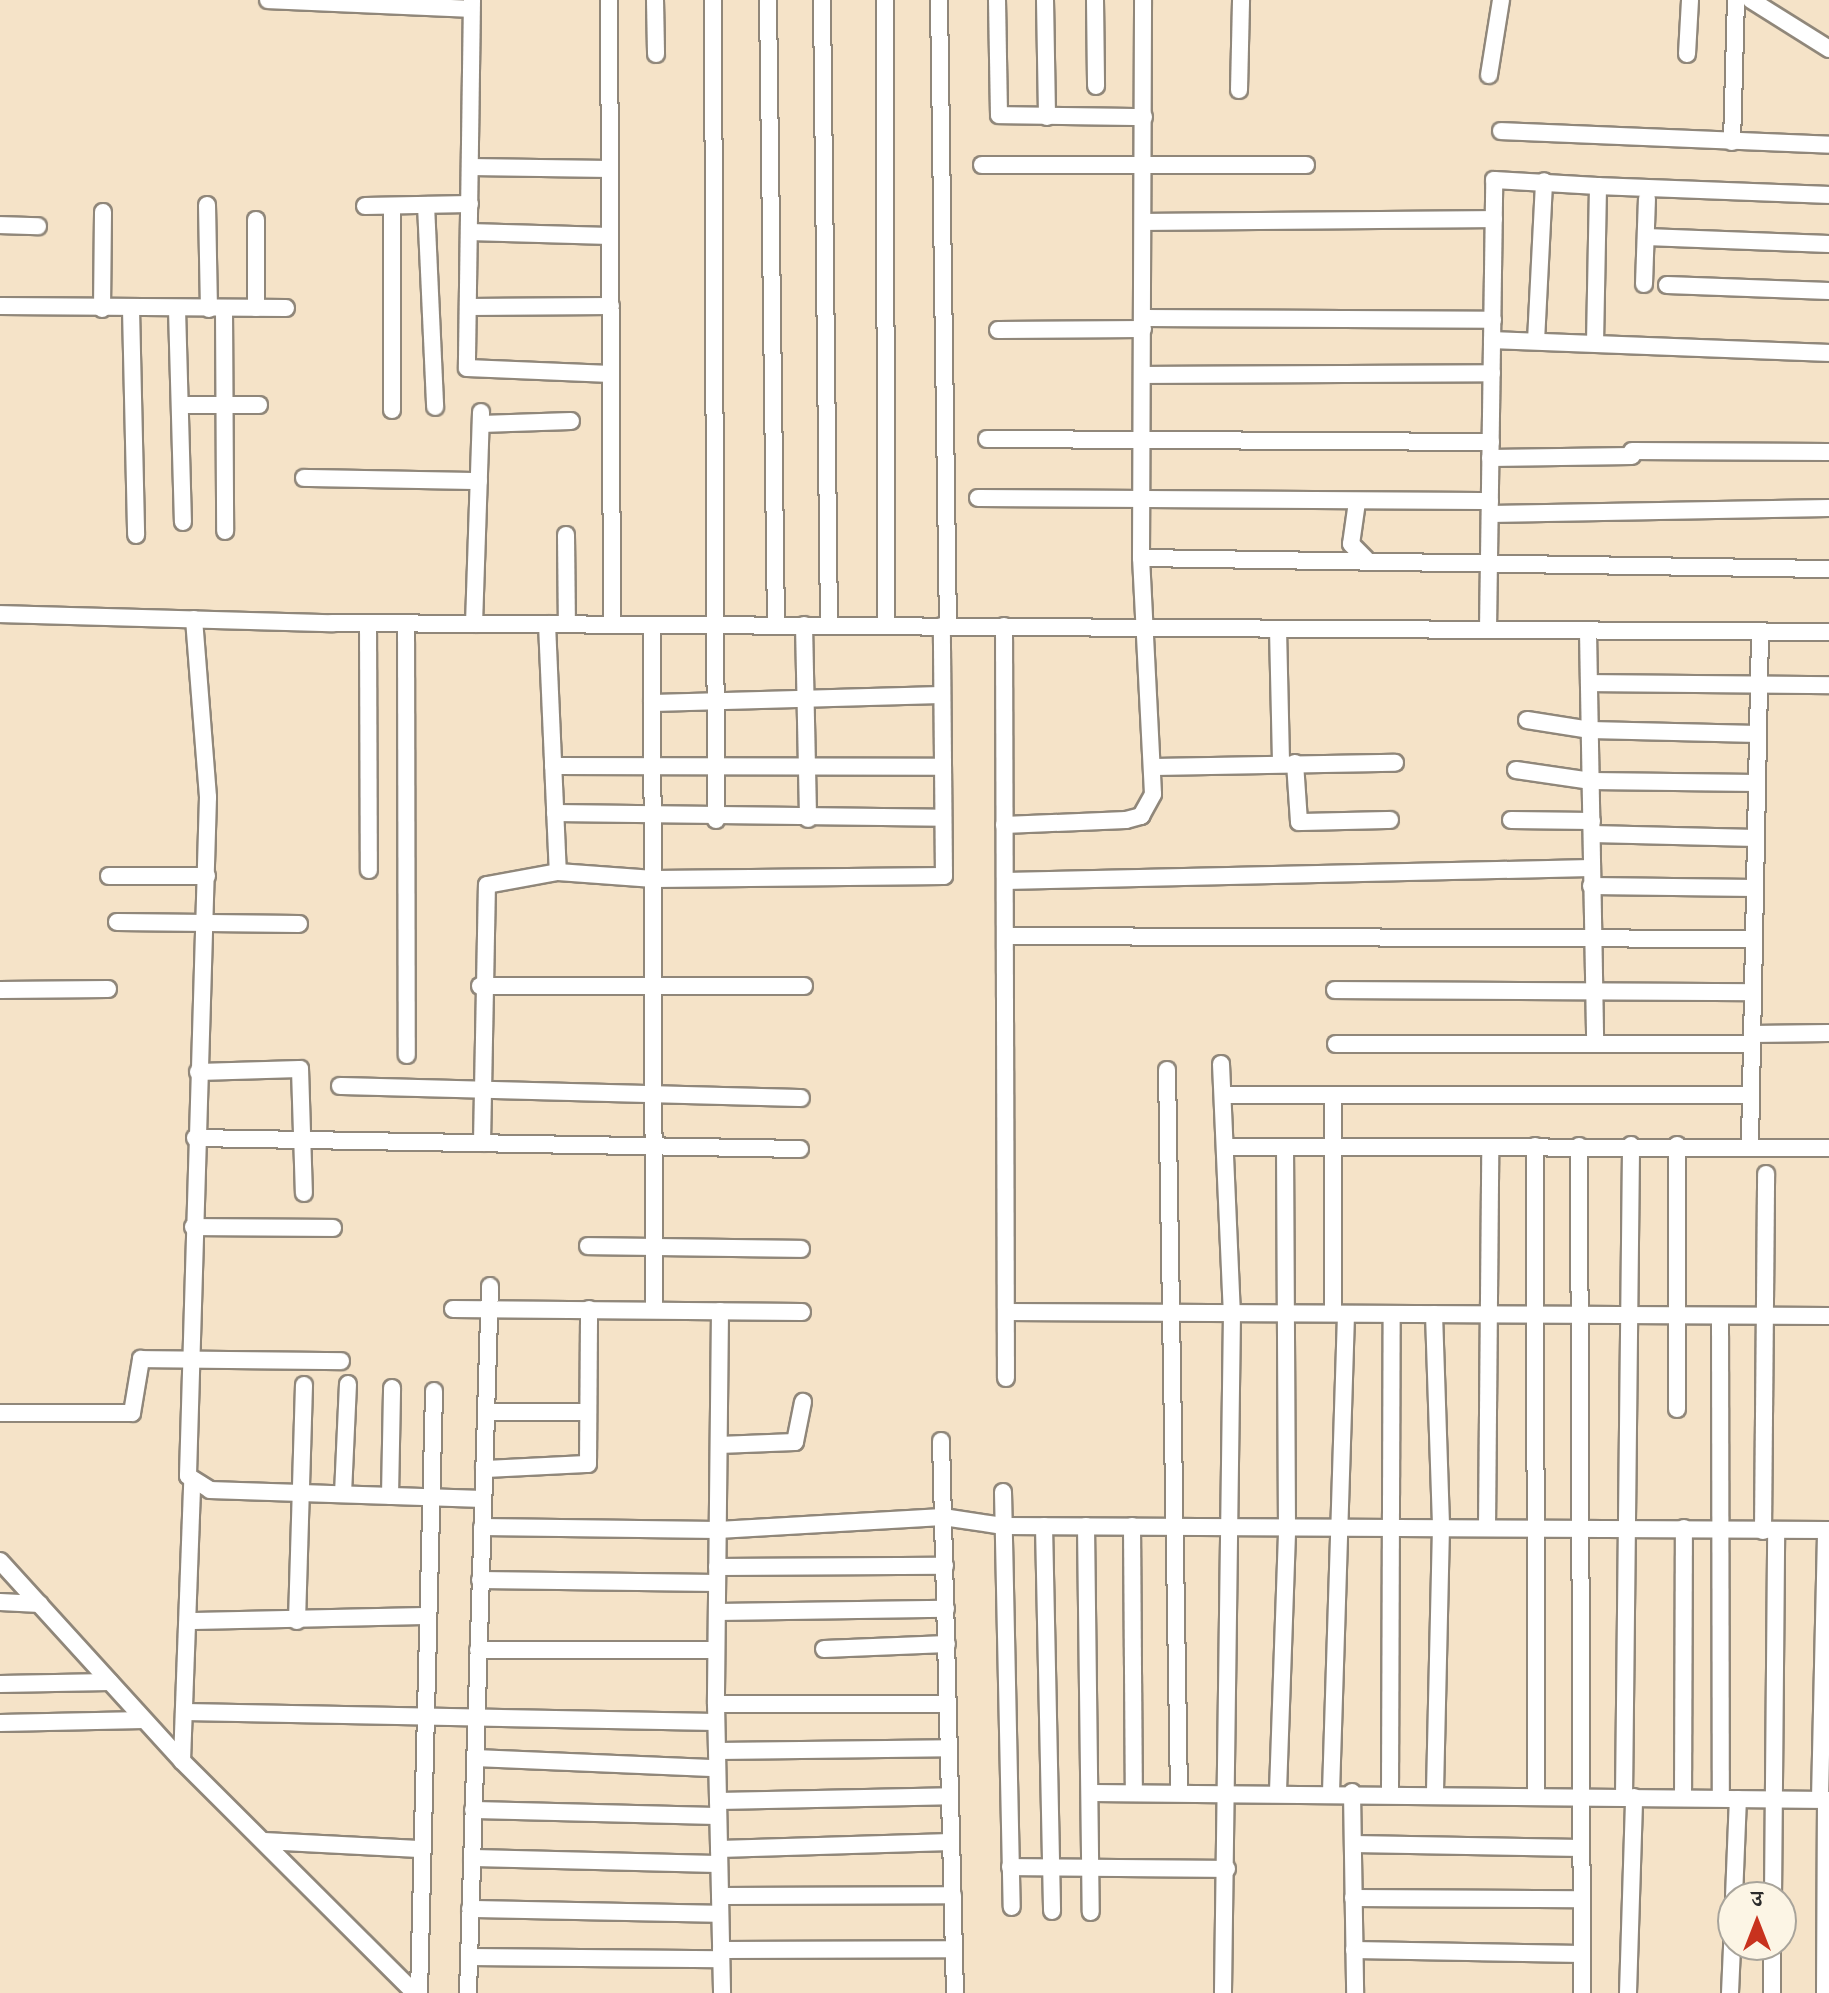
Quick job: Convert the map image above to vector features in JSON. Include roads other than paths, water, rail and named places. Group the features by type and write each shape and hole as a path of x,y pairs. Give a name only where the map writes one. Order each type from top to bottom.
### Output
{"street":[{"path":"268,0 471,5 467,368 611,374"},
{"path":"609,0 612,624"},
{"path":"655,0 656,54"},
{"path":"713,0 712,625 716,820"},
{"path":"768,0 776,625"},
{"path":"822,0 829,625"},
{"path":"885,0 886,626"},
{"path":"482,1143 480,986 487,885 558,872 654,879 944,876 942,695 945,626 939,0"},
{"path":"997,0 999,115 1144,117"},
{"path":"1045,0 1047,117"},
{"path":"1095,0 1096,86"},
{"path":"1004,825 1141,816 1153,794 1141,558 1145,222 1143,0"},
{"path":"1239,90 1241,0"},
{"path":"1489,75 1501,0"},
{"path":"1687,54 1690,0"},
{"path":"1732,142 1736,0"},
{"path":"1751,0 1829,49"},
{"path":"1781,0 1781,19"},
{"path":"1501,131 1829,145"},
{"path":"982,165 1306,165"},
{"path":"470,167 610,169"},
{"path":"1488,630 1494,180 1829,195"},
{"path":"1536,341 1544,181"},
{"path":"1595,343 1598,186"},
{"path":"1644,284 1647,199"},
{"path":"365,206 470,204"},
{"path":"207,205 224,405 225,531"},
{"path":"426,205 435,407"},
{"path":"392,206 392,410"},
{"path":"102,309 103,212"},
{"path":"1145,222 1494,219"},
{"path":"256,220 256,308"},
{"path":"0,225 38,226"},
{"path":"469,232 610,236"},
{"path":"1646,237 1829,244"},
{"path":"1667,285 1829,291"},
{"path":"0,306 286,308"},
{"path":"468,307 611,306"},
{"path":"131,309 136,535"},
{"path":"177,309 183,522"},
{"path":"998,330 1144,324 1493,320"},
{"path":"1492,340 1829,353"},
{"path":"1143,375 1492,373"},
{"path":"180,405 259,405"},
{"path":"474,624 481,418 571,421"},
{"path":"987,439 1632,454 1829,452"},
{"path":"304,478 479,481"},
{"path":"978,498 1142,504 1357,502 1490,507 1829,508"},
{"path":"1357,502 1351,544 1366,559"},
{"path":"566,535 567,624"},
{"path":"1141,558 1488,560 1829,569"},
{"path":"0,614 368,623 1829,632"},
{"path":"182,1761 190,1621 190,1359 195,1138 207,876 207,764 196,709 194,619"},
{"path":"368,623 369,870"},
{"path":"406,623 407,1055"},
{"path":"547,624 558,872"},
{"path":"652,625 657,1144 654,1310"},
{"path":"804,625 808,819"},
{"path":"1004,626 1006,1378"},
{"path":"1278,629 1288,763 1299,822 1390,820"},
{"path":"1588,631 1591,991 1595,1044"},
{"path":"1750,1144 1760,632"},
{"path":"1590,683 1829,685"},
{"path":"652,703 942,695"},
{"path":"1527,720 1590,730 1758,734"},
{"path":"1154,767 1395,763"},
{"path":"553,766 653,770 943,767"},
{"path":"1516,770 1591,781 1757,783"},
{"path":"555,813 653,820 943,818"},
{"path":"1511,820 1756,838"},
{"path":"1005,881 1591,868"},
{"path":"109,876 207,876"},
{"path":"1591,886 1755,888"},
{"path":"117,922 299,924"},
{"path":"1005,936 1592,933 1753,939"},
{"path":"480,986 804,986"},
{"path":"0,990 108,989"},
{"path":"1335,990 1753,992"},
{"path":"1336,1044 1595,1044 1829,1033"},
{"path":"1221,1064 1232,1313 1223,1993"},
{"path":"198,1072 300,1069 307,1141 304,1193"},
{"path":"1167,1070 1179,1792"},
{"path":"340,1086 801,1098"},
{"path":"1223,1095 1751,1095"},
{"path":"1331,1792 1340,1314 1333,1096"},
{"path":"195,1138 800,1149"},
{"path":"1225,1147 1285,1152 1333,1148 1750,1144 1829,1148"},
{"path":"1628,1993 1631,1145"},
{"path":"1677,1145 1677,1409"},
{"path":"1535,1146 1536,1795"},
{"path":"1579,1146 1583,1315 1582,1993"},
{"path":"1487,1527 1485,1314 1490,1147"},
{"path":"1278,1791 1287,1527 1285,1152"},
{"path":"1766,1174 1762,1316 1775,1799 1773,1881"},
{"path":"193,1227 333,1228"},
{"path":"588,1246 801,1249"},
{"path":"468,1993 490,1286"},
{"path":"453,1309 802,1312"},
{"path":"484,1469 588,1464 589,1309"},
{"path":"720,1311 716,1722 722,1993"},
{"path":"1006,1312 1829,1316"},
{"path":"1390,1792 1392,1314"},
{"path":"1434,1314 1441,1527 1435,1793"},
{"path":"1720,1316 1722,1529 1733,1881"},
{"path":"0,1413 132,1413 137,1362 190,1359 341,1361"},
{"path":"343,1494 348,1384"},
{"path":"297,1621 304,1385"},
{"path":"390,1496 392,1388"},
{"path":"417,1993 419,1849 435,1497 434,1391"},
{"path":"719,1445 795,1442 803,1402"},
{"path":"486,1412 588,1412"},
{"path":"941,1441 955,1993"},
{"path":"192,1483 301,1493 483,1499"},
{"path":"1003,1492 1012,1907"},
{"path":"482,1527 718,1530 943,1517 1003,1526 1536,1529 1629,1526 1827,1530 1825,1993"},
{"path":"1044,1526 1052,1911"},
{"path":"1086,1526 1093,1793 1091,1912"},
{"path":"1132,1526 1134,1792"},
{"path":"1683,1798 1684,1528"},
{"path":"0,1561 182,1761 417,1993"},
{"path":"480,1580 945,1566"},
{"path":"0,1602 40,1604"},
{"path":"717,1612 946,1609"},
{"path":"190,1621 428,1616"},
{"path":"824,1649 947,1644"},
{"path":"478,1650 716,1650"},
{"path":"0,1684 110,1682"},
{"path":"716,1704 948,1704"},
{"path":"185,1712 476,1715 716,1722"},
{"path":"0,1723 144,1720"},
{"path":"475,1758 717,1759 949,1748"},
{"path":"1352,1792 1355,1993"},
{"path":"1093,1793 1390,1792 1825,1800"},
{"path":"473,1810 718,1809 950,1796"},
{"path":"264,1841 419,1849"},
{"path":"472,1858 719,1857 951,1842"},
{"path":"1353,1844 1581,1848"},
{"path":"1010,1867 1227,1869"},
{"path":"720,1896 953,1895"},
{"path":"1353,1898 1582,1899"},
{"path":"470,1909 720,1914"},
{"path":"469,1957 954,1949"},
{"path":"1354,1950 1582,1954"},
{"path":"1730,1993 1731,1961"},
{"path":"1772,1961 1772,1993"}]}
